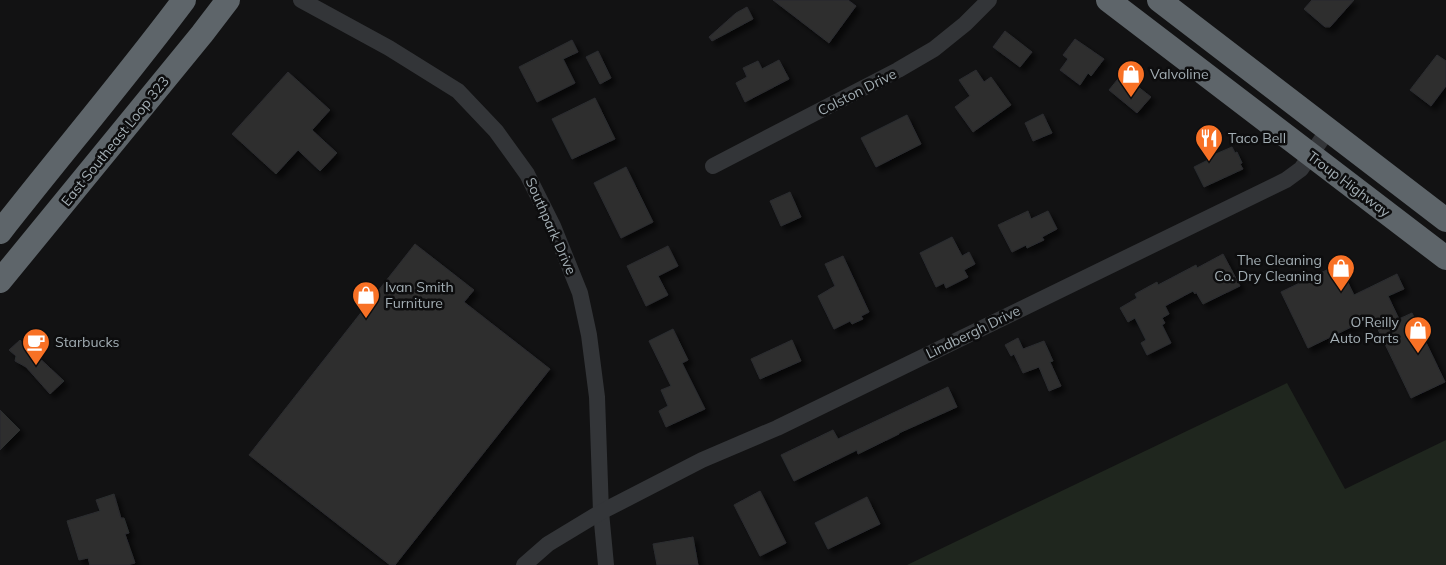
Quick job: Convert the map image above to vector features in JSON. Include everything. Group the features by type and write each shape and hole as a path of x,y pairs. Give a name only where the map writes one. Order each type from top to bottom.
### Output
{"highway":[{"path":"0,232 136,64 184,0"},
{"name":"East Southeast Loop 323","path":"0,281 228,0"},
{"name":"Troup Highway","path":"1108,0 1446,258"},
{"path":"1159,0 1446,220"}],"street":[{"name":"Southpark Drive","path":"301,0 389,48 458,90 496,131 528,174 553,226 580,292 589,335 597,397 601,512 606,565"},
{"name":"Colston Drive","path":"713,166 898,70 934,49 965,24 989,0"},
{"name":"Lindbergh Drive","path":"524,565 548,544 601,512 702,460 777,428 1286,180 1301,169 1328,130"}],"shaded area":[{"path":"1287,383 1345,489 1446,440 1446,565 907,565"}],"building":[{"path":"773,0 848,0 856,6 829,43"},
{"path":"1312,0 1354,0 1330,27 1325,27 1304,9"},
{"path":"747,7 753,19 712,41 709,37 736,13"},
{"path":"1005,31 1032,52 1020,67 993,47"},
{"path":"1075,39 1104,59 1091,76 1088,73 1080,85 1060,70 1068,59 1063,55"},
{"path":"572,40 578,52 563,59 575,83 537,102 519,67"},
{"path":"598,51 611,78 600,84 586,57"},
{"path":"1437,55 1446,61 1446,86 1431,106 1410,90"},
{"path":"779,60 789,79 745,102 736,83 747,77 743,68 758,61 762,69"},
{"path":"976,70 984,82 991,77 1011,105 973,132 955,107 970,96 959,80"},
{"path":"288,72 330,110 312,130 337,153 320,171 298,150 276,174 232,134"},
{"path":"1122,74 1151,97 1137,113 1109,90"},
{"path":"595,98 615,139 572,159 552,119"},
{"path":"1043,114 1052,133 1033,141 1025,123"},
{"path":"907,115 921,144 876,167 861,138"},
{"path":"1232,147 1235,153 1237,152 1243,169 1204,187 1194,167 1212,158 1211,156"},
{"path":"626,167 653,222 621,238 594,183"},
{"path":"790,192 801,217 781,226 770,201"},
{"path":"1028,211 1031,219 1048,211 1057,229 1042,237 1044,240 1027,248 1026,245 1012,252 998,225"},
{"path":"952,237 962,256 969,252 975,264 964,270 968,277 946,288 944,283 936,287 920,253"},
{"path":"415,244 474,290 464,302 550,369 395,565 390,565 249,455"},
{"path":"668,246 678,266 658,276 668,295 646,306 627,266"},
{"path":"1223,254 1240,286 1203,304 1196,292 1195,294 1193,291 1165,306 1169,314 1162,318 1165,323 1162,325 1171,343 1147,355 1141,343 1146,340 1135,318 1128,322 1120,308 1137,298 1135,294 1157,282 1158,285 1196,265 1197,268"},
{"path":"843,256 869,312 861,316 863,319 852,324 850,321 834,329 818,296 835,286 825,264"},
{"path":"1339,264 1354,295 1397,274 1404,289 1388,296 1399,319 1412,313 1445,382 1411,398 1372,317 1308,348 1281,292"},
{"path":"673,329 688,360 682,363 705,409 666,427 659,411 668,406 661,390 671,386 649,341"},
{"path":"1018,338 1023,349 1044,341 1053,361 1050,362 1061,386 1049,391 1039,367 1023,373 1014,354 1011,356 1005,345"},
{"name":"Starbucks","path":"20,340 64,381 50,394 26,367 15,361 16,356 9,350"},
{"path":"792,340 801,361 760,379 751,359"},
{"path":"948,387 957,407 858,454 857,450 794,481 781,455 833,430 838,439"},
{"path":"0,410 20,430 0,450"},
{"path":"760,491 786,543 760,556 734,505"},
{"path":"114,494 121,518 124,518 129,533 125,534 135,563 127,565 90,565 88,558 79,560 67,521 100,511 96,500"},
{"path":"867,497 880,524 828,549 815,523"},
{"path":"693,537 698,565 657,565 653,544"}],"place":[{"name":"Valvoline","path":"1131,98"},
{"name":"Taco Bell","path":"1209,162"},
{"name":"The Cleaning Co. Dry Cleaning","path":"1341,292"},
{"name":"Ivan Smith Furniture","path":"366,319"},
{"name":"O'Reilly Auto Parts","path":"1418,354"},
{"name":"Starbucks","path":"36,366"}]}
